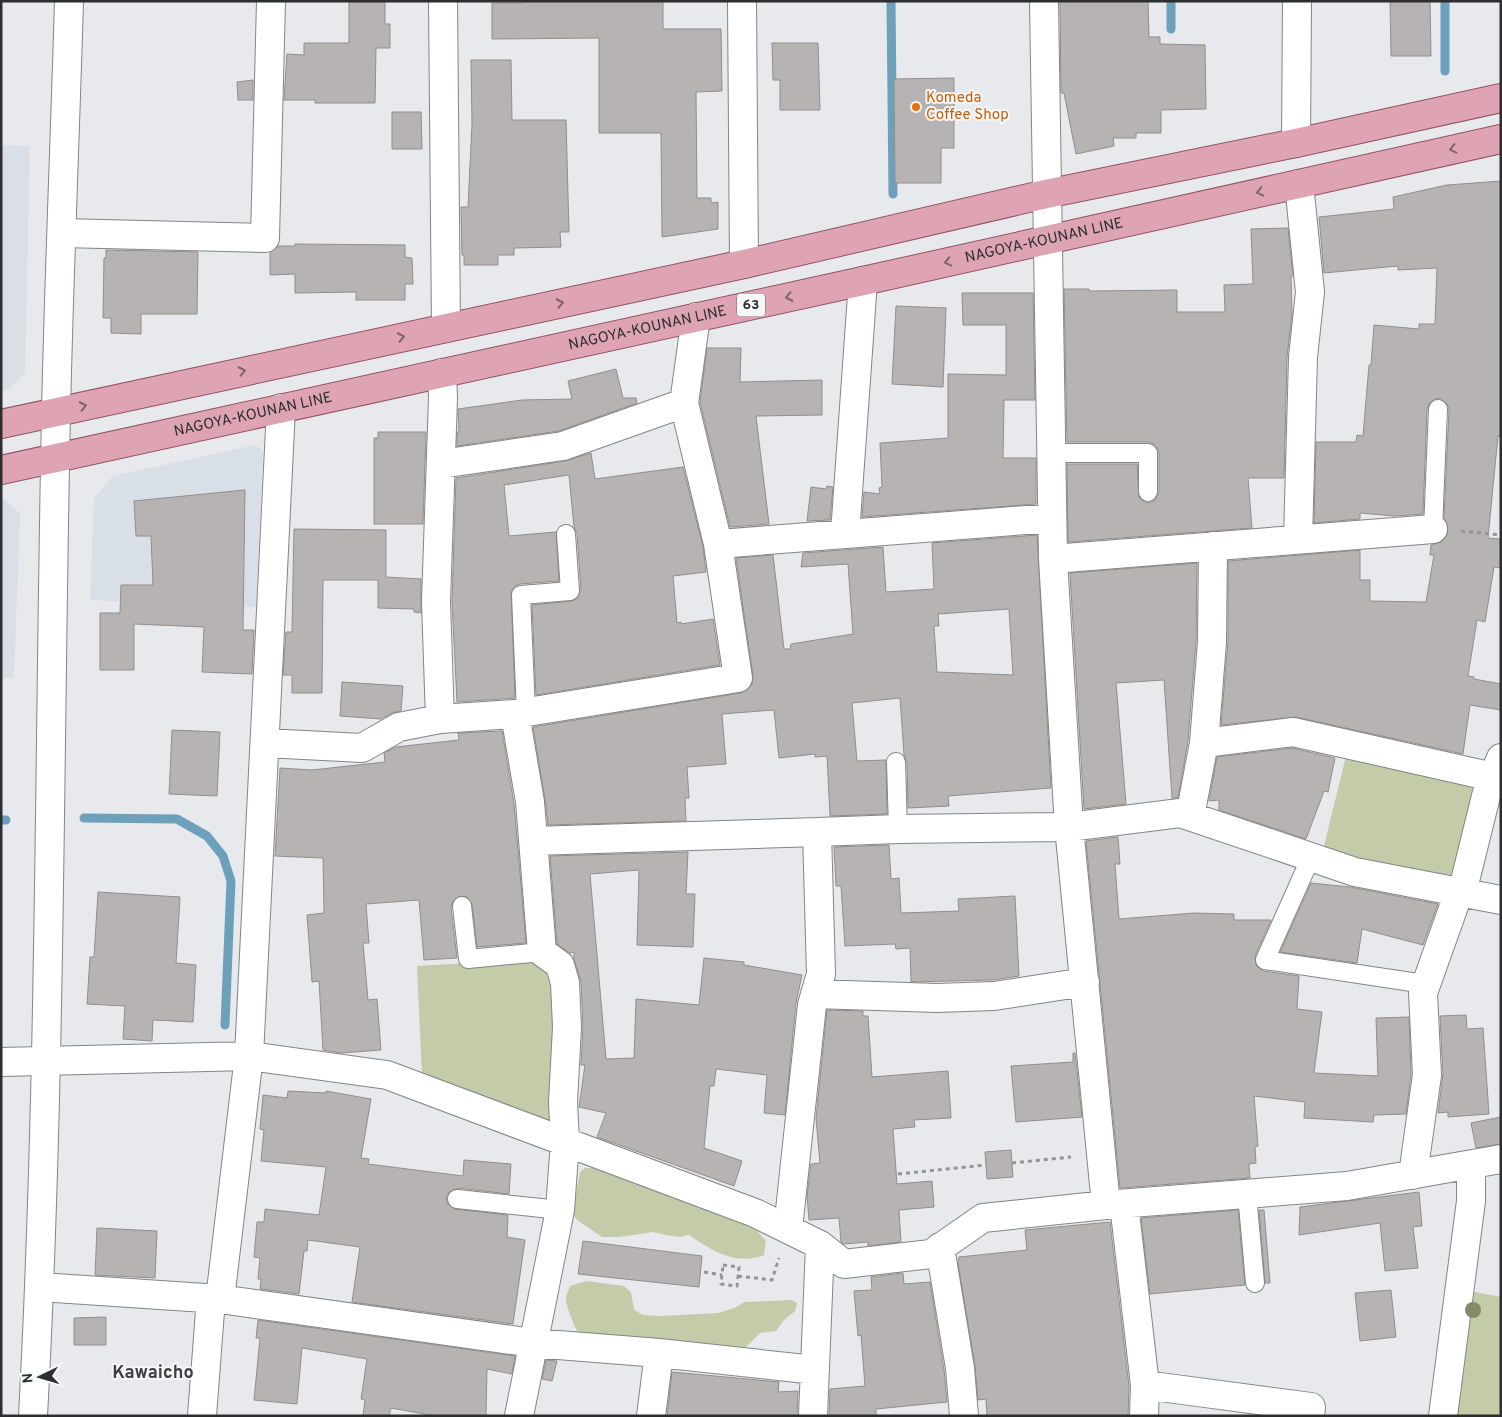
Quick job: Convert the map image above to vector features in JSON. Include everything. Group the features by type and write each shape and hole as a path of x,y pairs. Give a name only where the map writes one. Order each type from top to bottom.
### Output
{"main road":[{"path":"1,424 744,264 1046,194 1296,143 1501,98"},
{"name":"NAGOYA-KOUNAN LINE","path":"1,470 1501,139"}],"street":[{"path":"33,1416 40,1288 52,765 56,412 69,1"},
{"path":"62,233 265,238 271,1"},
{"path":"443,1 446,328"},
{"path":"742,1 744,264"},
{"path":"1044,1 1053,558 1069,827 1101,1154 1115,1204 1145,1386 1144,1416"},
{"path":"1296,143 1297,1"},
{"path":"1298,539 1302,357 1310,292 1299,184"},
{"path":"845,534 863,281"},
{"path":"265,743 362,748 400,727 440,719 520,713 738,678 718,544 684,403 696,317"},
{"path":"440,719 436,602 443,398 442,373"},
{"path":"441,464 563,446 684,403"},
{"path":"202,1416 215,1298 248,1056 281,408"},
{"path":"718,544 1052,518"},
{"path":"1053,558 1433,529"},
{"path":"1190,816 1204,743 1212,642 1213,546"},
{"path":"519,1416 560,1210 565,1141 563,1102 568,1027 565,983 560,965 542,952 530,802 520,713"},
{"path":"1204,743 1293,732 1497,768 1488,788 1460,892 1422,993 1427,1075 1412,1175"},
{"path":"533,841 898,829 1069,827 1180,813 1355,872 1501,900"},
{"path":"788,1229 812,1005 822,974 817,832"},
{"path":"815,994 937,998 994,996 1084,982"},
{"path":"1,1062 248,1056 387,1075 755,1213 820,1245 844,1264 931,1254 982,1218 1115,1204 1348,1186 1501,1159"},
{"path":"1443,1416 1471,1202 1471,1165"},
{"path":"813,1416 820,1245"},
{"path":"940,1248 960,1368 964,1416"},
{"path":"40,1288 215,1298 533,1343 659,1353 815,1370"},
{"path":"651,1416 659,1353"},
{"path":"1145,1386 1311,1407 1310,1416"}],"lane":[{"path":"1433,529 1438,410"},
{"path":"1051,453 1148,453 1148,492"},
{"path":"520,713 521,595 570,591 566,534"},
{"path":"896,762 898,829"},
{"path":"1311,857 1265,960 1425,984"},
{"path":"462,906 468,959 542,952"},
{"path":"1247,1194 1255,1282"},
{"path":"457,1199 560,1210"}],"path":[{"path":"1433,529 1501,535"},
{"path":"1012,1163 1101,1154"},
{"path":"898,1174 986,1165"},
{"path":"738,1276 772,1280 788,1229"},
{"path":"723,1265 739,1267 738,1276 737,1286 721,1284 723,1265"},
{"path":"704,1272 722,1275"}],"shaded area":[{"path":"1,145 30,146 25,373 8,390 1,391"},
{"path":"255,445 263,451 256,607 90,600 94,498 113,476"},
{"path":"1,500 4,500 20,513 14,678 1,678"}],"green space":[{"path":"1347,752 1475,781 1457,877 1440,883 1323,850"},
{"path":"537,959 552,972 558,1128 422,1076 417,966"},
{"path":"585,1168 593,1168 732,1218 757,1231 766,1241 764,1255 744,1259 734,1258 715,1251 689,1235 680,1237 653,1232 619,1237 602,1237 577,1220 572,1213 580,1172"},
{"path":"586,1281 624,1286 631,1292 634,1310 643,1315 718,1313 745,1302 792,1300 797,1303 795,1311 784,1320 776,1331 760,1333 744,1349 580,1336 569,1311 566,1296 570,1286"},
{"path":"1470,1291 1501,1297 1501,1416 1455,1416"}],"building":[{"path":"522,1 663,1 663,29 721,29 722,91 696,92 697,198 711,198 711,203 718,202 718,229 662,237 661,133 599,133 599,38 492,39 492,3 522,3"},
{"path":"1060,1 1148,1 1149,37 1160,37 1160,44 1205,45 1206,109 1161,110 1161,133 1136,133 1136,138 1113,138 1114,146 1076,154 1064,93 1061,93"},
{"path":"1390,1 1430,1 1431,56 1391,56"},
{"path":"349,2 385,2 385,24 390,24 390,48 376,48 375,103 315,103 315,100 284,100 287,54 304,55 304,43 349,43"},
{"path":"772,43 818,43 820,110 780,110 780,80 773,80"},
{"path":"471,60 511,60 512,120 566,120 569,232 560,232 561,247 514,248 514,255 498,255 498,265 464,265 461,207 468,207 472,124"},
{"path":"954,78 954,148 941,148 941,183 895,183 894,79"},
{"path":"253,80 253,100 238,100 237,82"},
{"path":"392,112 421,112 422,149 392,149"},
{"path":"1501,181 1501,437 1498,436 1488,538 1501,539 1501,568 1494,567 1485,622 1477,620 1468,676 1474,677 1474,679 1501,684 1501,710 1470,705 1463,754 1296,717 1221,725 1228,642 1228,561 1360,550 1360,580 1370,580 1370,601 1426,602 1434,555 1430,555 1431,545 1441,542 1447,535 1448,527 1444,519 1449,409 1447,404 1439,398 1433,400 1427,409 1423,514 1395,516 1360,513 1360,519 1314,523 1316,442 1356,442 1357,435 1363,436 1374,325 1419,329 1419,324 1435,324 1437,268 1398,270 1398,266 1324,273 1319,217 1394,209 1393,197 1447,185"},
{"path":"1288,228 1293,276 1291,276 1292,314 1287,357 1284,478 1248,478 1252,528 1068,542 1067,464 1137,464 1139,497 1148,503 1154,501 1159,492 1159,453 1154,444 1148,442 1067,442 1064,289 1089,289 1089,291 1177,290 1177,312 1225,312 1224,285 1253,284 1251,229"},
{"path":"295,244 405,245 405,257 412,258 413,284 405,284 405,300 356,300 356,292 295,293 295,274 270,275 270,252 278,246 295,246"},
{"path":"106,250 198,252 197,314 141,314 141,334 111,333 111,318 103,318 104,258 106,258"},
{"path":"962,293 1033,293 1035,400 1004,400 1003,458 1036,458 1036,504 862,517 864,492 880,494 879,488 882,487 880,443 948,438 948,374 1006,375 1006,325 963,325"},
{"path":"896,306 946,308 943,387 892,384"},
{"path":"707,348 741,348 740,382 822,380 822,415 756,416 769,524 730,527 700,402"},
{"path":"616,369 623,398 636,398 637,403 559,431 457,446 457,432 459,432 458,409 522,400 572,399 568,381"},
{"path":"378,432 426,432 423,524 374,524 374,438 378,438"},
{"path":"591,453 595,479 683,467 703,547 706,572 673,576 677,623 713,619 720,665 536,695 532,605 571,601 576,599 581,591 577,533 574,527 569,475 504,485 509,536 556,532 559,581 520,584 511,591 515,698 457,702 452,602 456,478 565,461"},
{"path":"827,486 833,487 830,520 807,521 811,487 826,489"},
{"path":"245,490 243,630 254,630 252,674 202,672 204,627 134,624 134,670 100,670 100,613 120,613 121,585 153,585 151,536 136,536 134,501"},
{"path":"294,529 386,530 386,577 421,579 421,613 414,612 414,609 378,608 378,580 323,580 322,693 292,693 292,675 283,675 286,632 292,632"},
{"path":"1037,535 1051,788 948,796 949,806 908,808 907,762 904,755 900,698 852,703 857,761 886,760 887,814 830,816 827,756 815,757 815,754 779,758 774,710 722,714 726,764 687,767 689,798 685,798 686,821 548,825 533,727 740,693 747,690 752,684 753,676 736,558 773,555 784,649 790,649 791,644 853,634 848,564 801,567 803,553 883,547 886,592 934,589 932,543","holes":["1009,609 1013,675 937,672 934,626 939,626 938,614"]},
{"path":"1197,563 1196,641 1188,741 1178,798 1172,798 1164,680 1116,683 1126,804 1084,809 1070,573"},
{"path":"342,682 403,686 401,711 381,719 340,716"},
{"path":"172,730 220,732 217,796 169,794"},
{"path":"502,731 514,804 526,943 477,947 472,904 467,897 460,896 453,901 451,907 457,958 424,960 419,900 366,904 369,943 363,943 368,1000 377,999 381,1050 341,1053 323,1050 319,981 312,982 307,915 324,913 323,858 275,856 280,768 312,770 385,762 384,753 396,747 459,740 458,733"},
{"path":"1292,748 1335,758 1328,792 1324,791 1306,839 1219,810 1219,800 1209,801 1217,757"},
{"path":"1118,837 1120,864 1115,864 1119,919 1194,913 1234,914 1234,920 1271,920 1255,956 1256,965 1263,971 1299,976 1297,1009 1322,1012 1314,1073 1378,1076 1376,1018 1409,1017 1411,1074 1406,1114 1374,1115 1373,1122 1304,1118 1305,1102 1254,1096 1258,1146 1255,1147 1256,1163 1249,1164 1250,1178 1120,1188 1086,841"},
{"path":"889,845 891,879 899,878 901,913 959,911 958,899 1015,896 1019,976 993,980 911,982 910,948 896,949 895,944 845,946 841,886 836,886 834,847"},
{"path":"688,852 686,894 695,894 693,947 637,945 639,870 590,874 606,1059 634,1058 636,999 699,1005 704,958 744,962 744,965 802,975 796,1003 785,1115 764,1113 767,1075 716,1069 714,1086 710,1086 704,1148 742,1161 734,1186 597,1137 606,1113 579,1107 585,1065 581,1065 583,1026 581,982 574,959 574,952 570,953 557,944 550,856"},
{"path":"1311,883 1350,887 1438,904 1423,945 1362,929 1357,963 1280,952"},
{"path":"98,892 180,897 176,963 196,965 193,1022 153,1020 152,1041 123,1039 125,1006 87,1004 90,957 94,957"},
{"path":"827,1010 863,1011 863,1016 868,1016 872,1077 948,1071 951,1118 914,1120 915,1127 893,1129 897,1184 932,1181 934,1207 899,1210 901,1242 868,1246 868,1242 844,1244 841,1242 839,1218 809,1220 807,1196 811,1164 820,1163 816,1118"},
{"path":"1466,1015 1467,1029 1483,1028 1489,1114 1448,1117 1448,1112 1438,1113 1443,1074 1440,1016"},
{"path":"1073,1053 1075,1053 1082,1117 1016,1122 1011,1066 1073,1062"},
{"path":"288,1091 326,1093 326,1091 371,1099 361,1158 369,1159 368,1164 463,1176 464,1160 511,1164 509,1194 458,1188 449,1192 446,1198 448,1204 455,1209 508,1215 507,1237 525,1240 513,1324 352,1302 360,1247 308,1240 307,1251 304,1251 299,1294 260,1289 261,1279 258,1279 260,1258 254,1257 257,1222 264,1222 265,1209 319,1215 326,1167 261,1161 264,1130 260,1129 263,1095 287,1098"},
{"path":"1501,1117 1501,1144 1476,1148 1471,1123"},
{"path":"1011,1150 1013,1177 987,1179 985,1152"},
{"path":"1419,1192 1422,1226 1413,1227 1418,1268 1385,1271 1380,1223 1299,1235 1300,1207"},
{"path":"1238,1210 1245,1285 1150,1294 1141,1218"},
{"path":"1259,1210 1264,1210 1270,1283 1265,1283"},
{"path":"1110,1222 1129,1386 1128,1416 987,1416 986,1399 978,1400 975,1366 958,1263 959,1257 1027,1250 1025,1230"},
{"path":"97,1228 157,1231 155,1278 95,1275"},
{"path":"583,1241 702,1256 699,1287 578,1274"},
{"path":"903,1273 904,1284 930,1282 944,1370 947,1402 876,1409 876,1416 829,1416 830,1389 865,1386 861,1335 858,1336 854,1291 872,1290 871,1277"},
{"path":"1391,1290 1396,1337 1360,1341 1355,1293"},
{"path":"106,1317 106,1345 74,1345 74,1318"},
{"path":"258,1320 515,1356 512,1374 487,1369 486,1416 436,1416 391,1408 389,1416 363,1416 365,1400 361,1399 367,1359 302,1348 297,1404 254,1400 260,1338 256,1338"},
{"path":"546,1360 557,1361 552,1381 542,1379"},
{"path":"672,1372 779,1382 778,1392 798,1391 797,1416 667,1416"}],"waterway":[{"path":"891,1 893,194"},
{"path":"1171,1 1171,29"},
{"path":"1445,1 1445,71"},
{"path":"84,818 177,819 207,836 223,856 231,881 225,1025"},
{"path":"1,820 6,820"}],"place":[{"name":"Komeda Coffee Shop","path":"916,107"}],"district":[{"name":"Kawaicho","path":"153,1373"}]}
